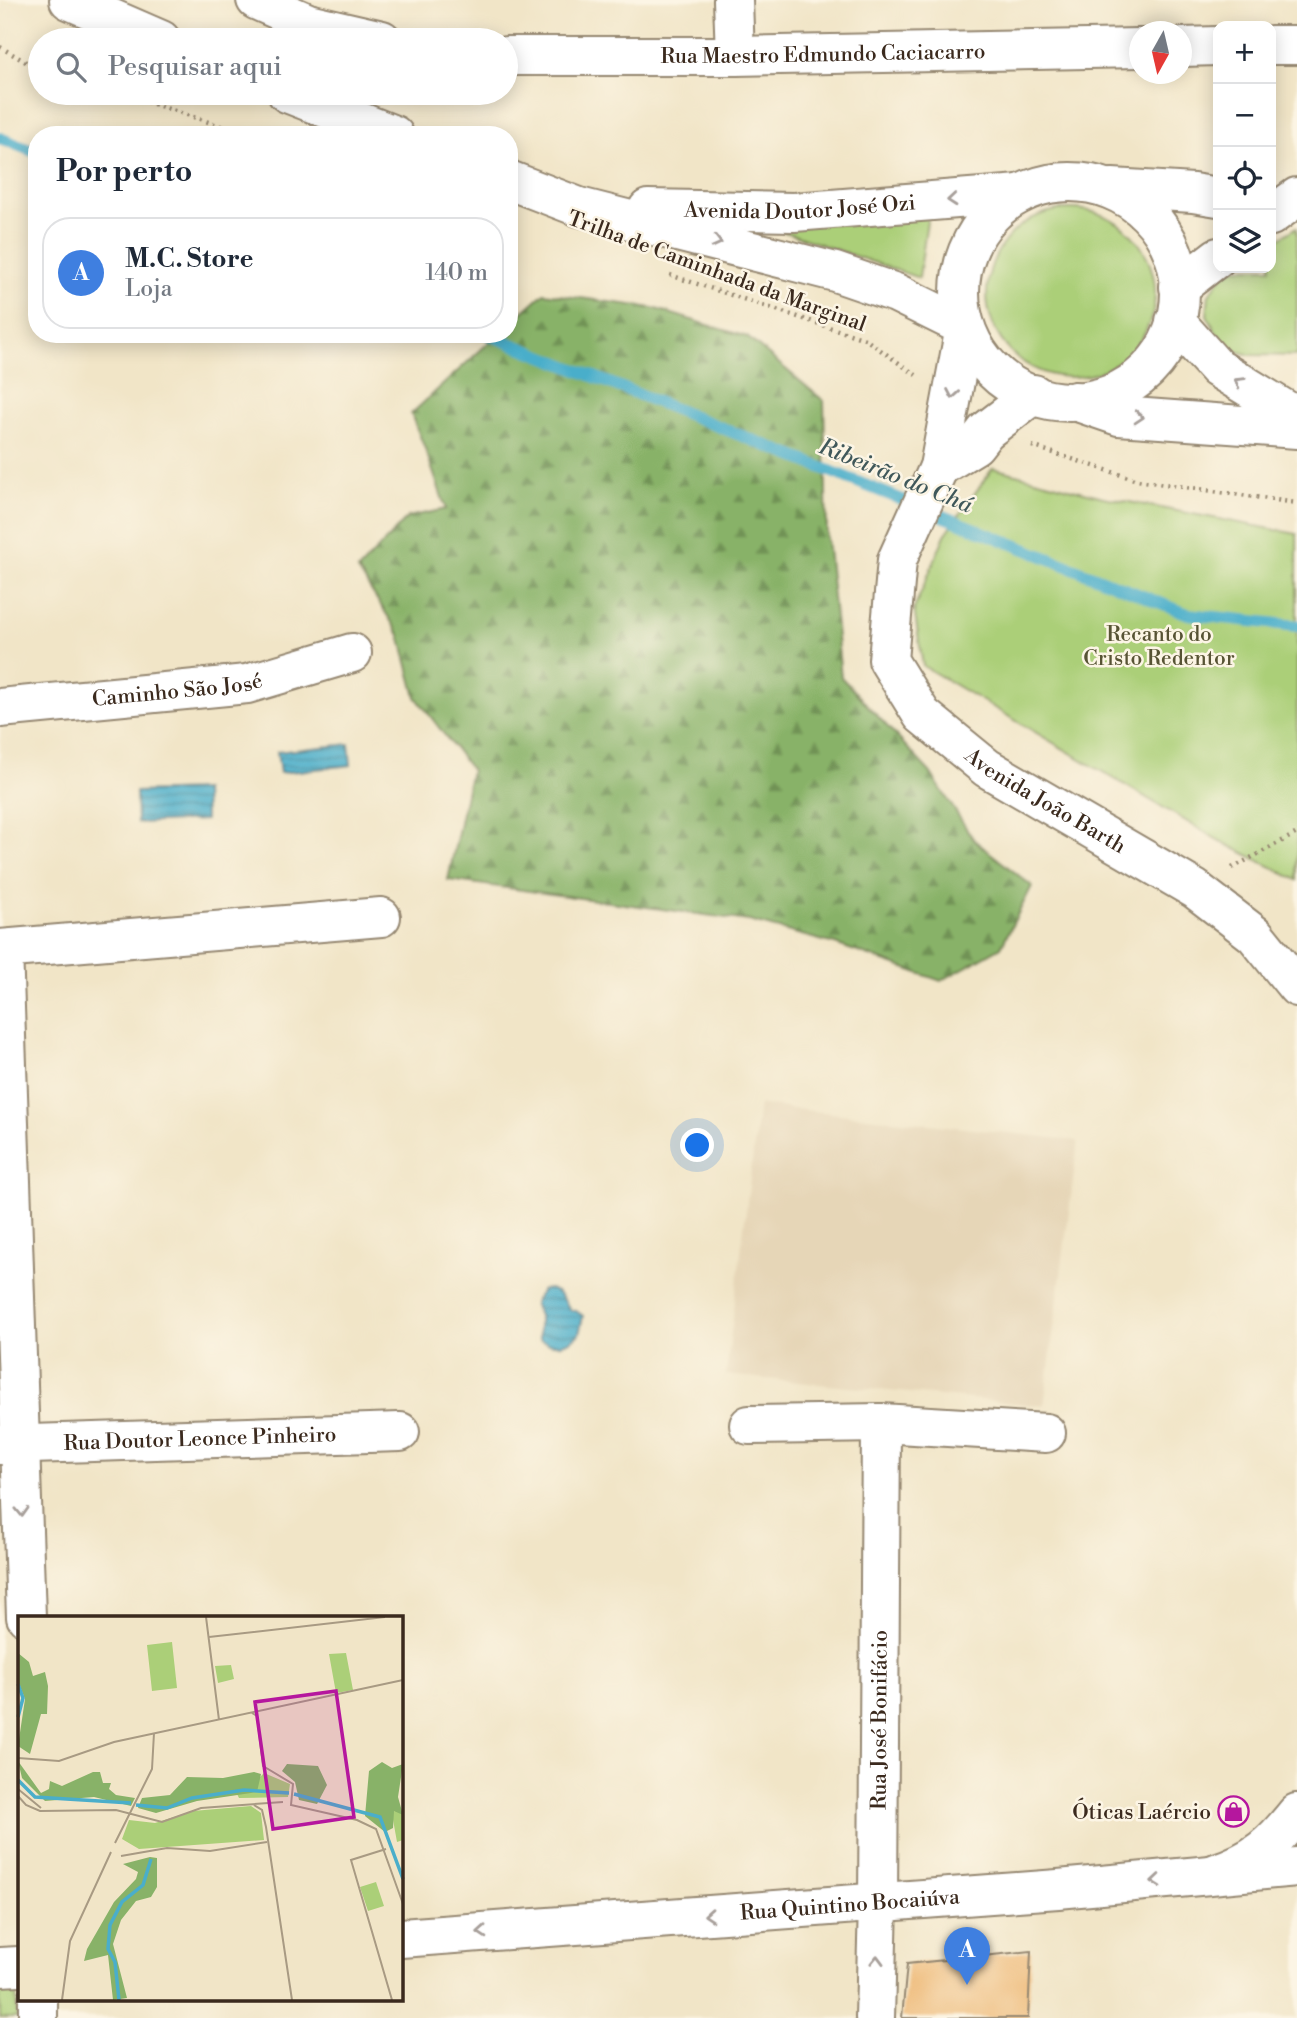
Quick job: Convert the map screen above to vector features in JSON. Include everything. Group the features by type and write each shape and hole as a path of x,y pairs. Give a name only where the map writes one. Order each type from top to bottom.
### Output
{"main road":[{"path":"69,0 133,28"},
{"path":"733,0 734,56"},
{"path":"257,1 308,23 330,28"},
{"path":"1276,45 1297,45"},
{"path":"1192,47 1213,46"},
{"name":"Rua Maestro Edmundo Caciacarro","path":"518,55 734,56 1129,48"},
{"path":"318,105 371,126"},
{"path":"1080,182 1102,187 1144,209 1166,236 1178,269 1177,304 1171,337 1152,367 1122,390 1085,401 1047,400 1012,385 983,360 965,327 959,289 966,252 986,219 1013,197 1046,184 1080,182"},
{"name":"Avenida Doutor José Ozi","path":"518,183 579,207 835,272 896,293 965,327"},
{"path":"1102,187 1213,196"},
{"name":"Avenida Doutor José Ozi","path":"579,207 794,212 1020,194"},
{"path":"1177,304 1213,263"},
{"path":"1177,304 1217,368 1297,417"},
{"name":"Avenida João Barth","path":"965,327 939,467 897,560 888,660 922,715 988,768 1195,889 1255,935 1297,987"},
{"path":"939,467 975,445 986,431 1034,394"},
{"path":"1073,401 1119,416 1297,429"},
{"name":"Caminho São José","path":"0,708 247,684 352,653"},
{"path":"26,1616 10,1444 1,949 381,917"},
{"path":"749,1425 881,1423 1046,1433"},
{"name":"Rua José Bonifácio","path":"875,2018 881,1423"},
{"name":"Rua Doutor Leonce Pinheiro","path":"10,1444 400,1432"},
{"path":"1203,1877 1229,1869 1264,1850 1297,1813"},
{"name":"Rua Quintino Bocaiúva","path":"402,1938 878,1903 1297,1867"},
{"path":"0,1967 18,1966"},
{"path":"38,2000 38,2018"}],"path":[{"path":"0,47 28,63"},
{"path":"157,105 221,126"},
{"name":"Trilha de Caminhada da Marginal","path":"660,272 865,339 952,399"},
{"path":"986,431 1137,480 1297,503"},
{"path":"1195,889 1297,833"}],"shaded area":[{"path":"759,1105 1078,1141 1044,1406 726,1375"}],"green space":[{"path":"1071,209 1103,216 1118,223 1130,234 1141,246 1148,261 1155,293 1148,325 1141,340 1130,352 1118,363 1103,370 1071,377 1039,370 1024,363 1012,352 1001,340 994,325 987,293 994,261 1001,246 1012,234 1024,223 1039,216"},
{"path":"928,214 919,278 747,219"},
{"path":"1297,227 1297,356 1250,355 1229,349 1207,315 1209,294 1226,273 1276,273 1276,241"},
{"path":"544,293 653,308 747,337 824,401 827,538 841,677 930,772 974,840 1032,886 1001,947 941,981 835,944 749,921 448,880 471,770 416,697 400,635 358,570 408,517 446,509 411,414 488,343 518,343 518,316"},
{"name":"Recanto do Cristo Redentor","path":"993,468 1103,497 1297,534 1297,880 1220,841 923,666 914,609 945,535"},
{"path":"16,1984 17,2018 0,2018 0,1985"}],"water":[{"path":"349,744 351,765 280,773 277,752"},
{"path":"204,790 205,820 137,823 136,792"},
{"path":"550,1289 558,1293 571,1310 583,1316 579,1334 560,1344 550,1344 539,1339 539,1316 534,1303 542,1290"}],"building":[{"path":"1031,1951 1028,2018 902,2018 907,1964"}],"waterway":[{"name":"Ribeirão do Chá","path":"0,138 28,149"},
{"name":"Ribeirão do Chá","path":"510,343 1188,614 1297,626"}],"place":[{"name":"Óticas Laércio","path":"1234,1812"},
{"name":"M.C. Store","path":"967,1985"}]}
